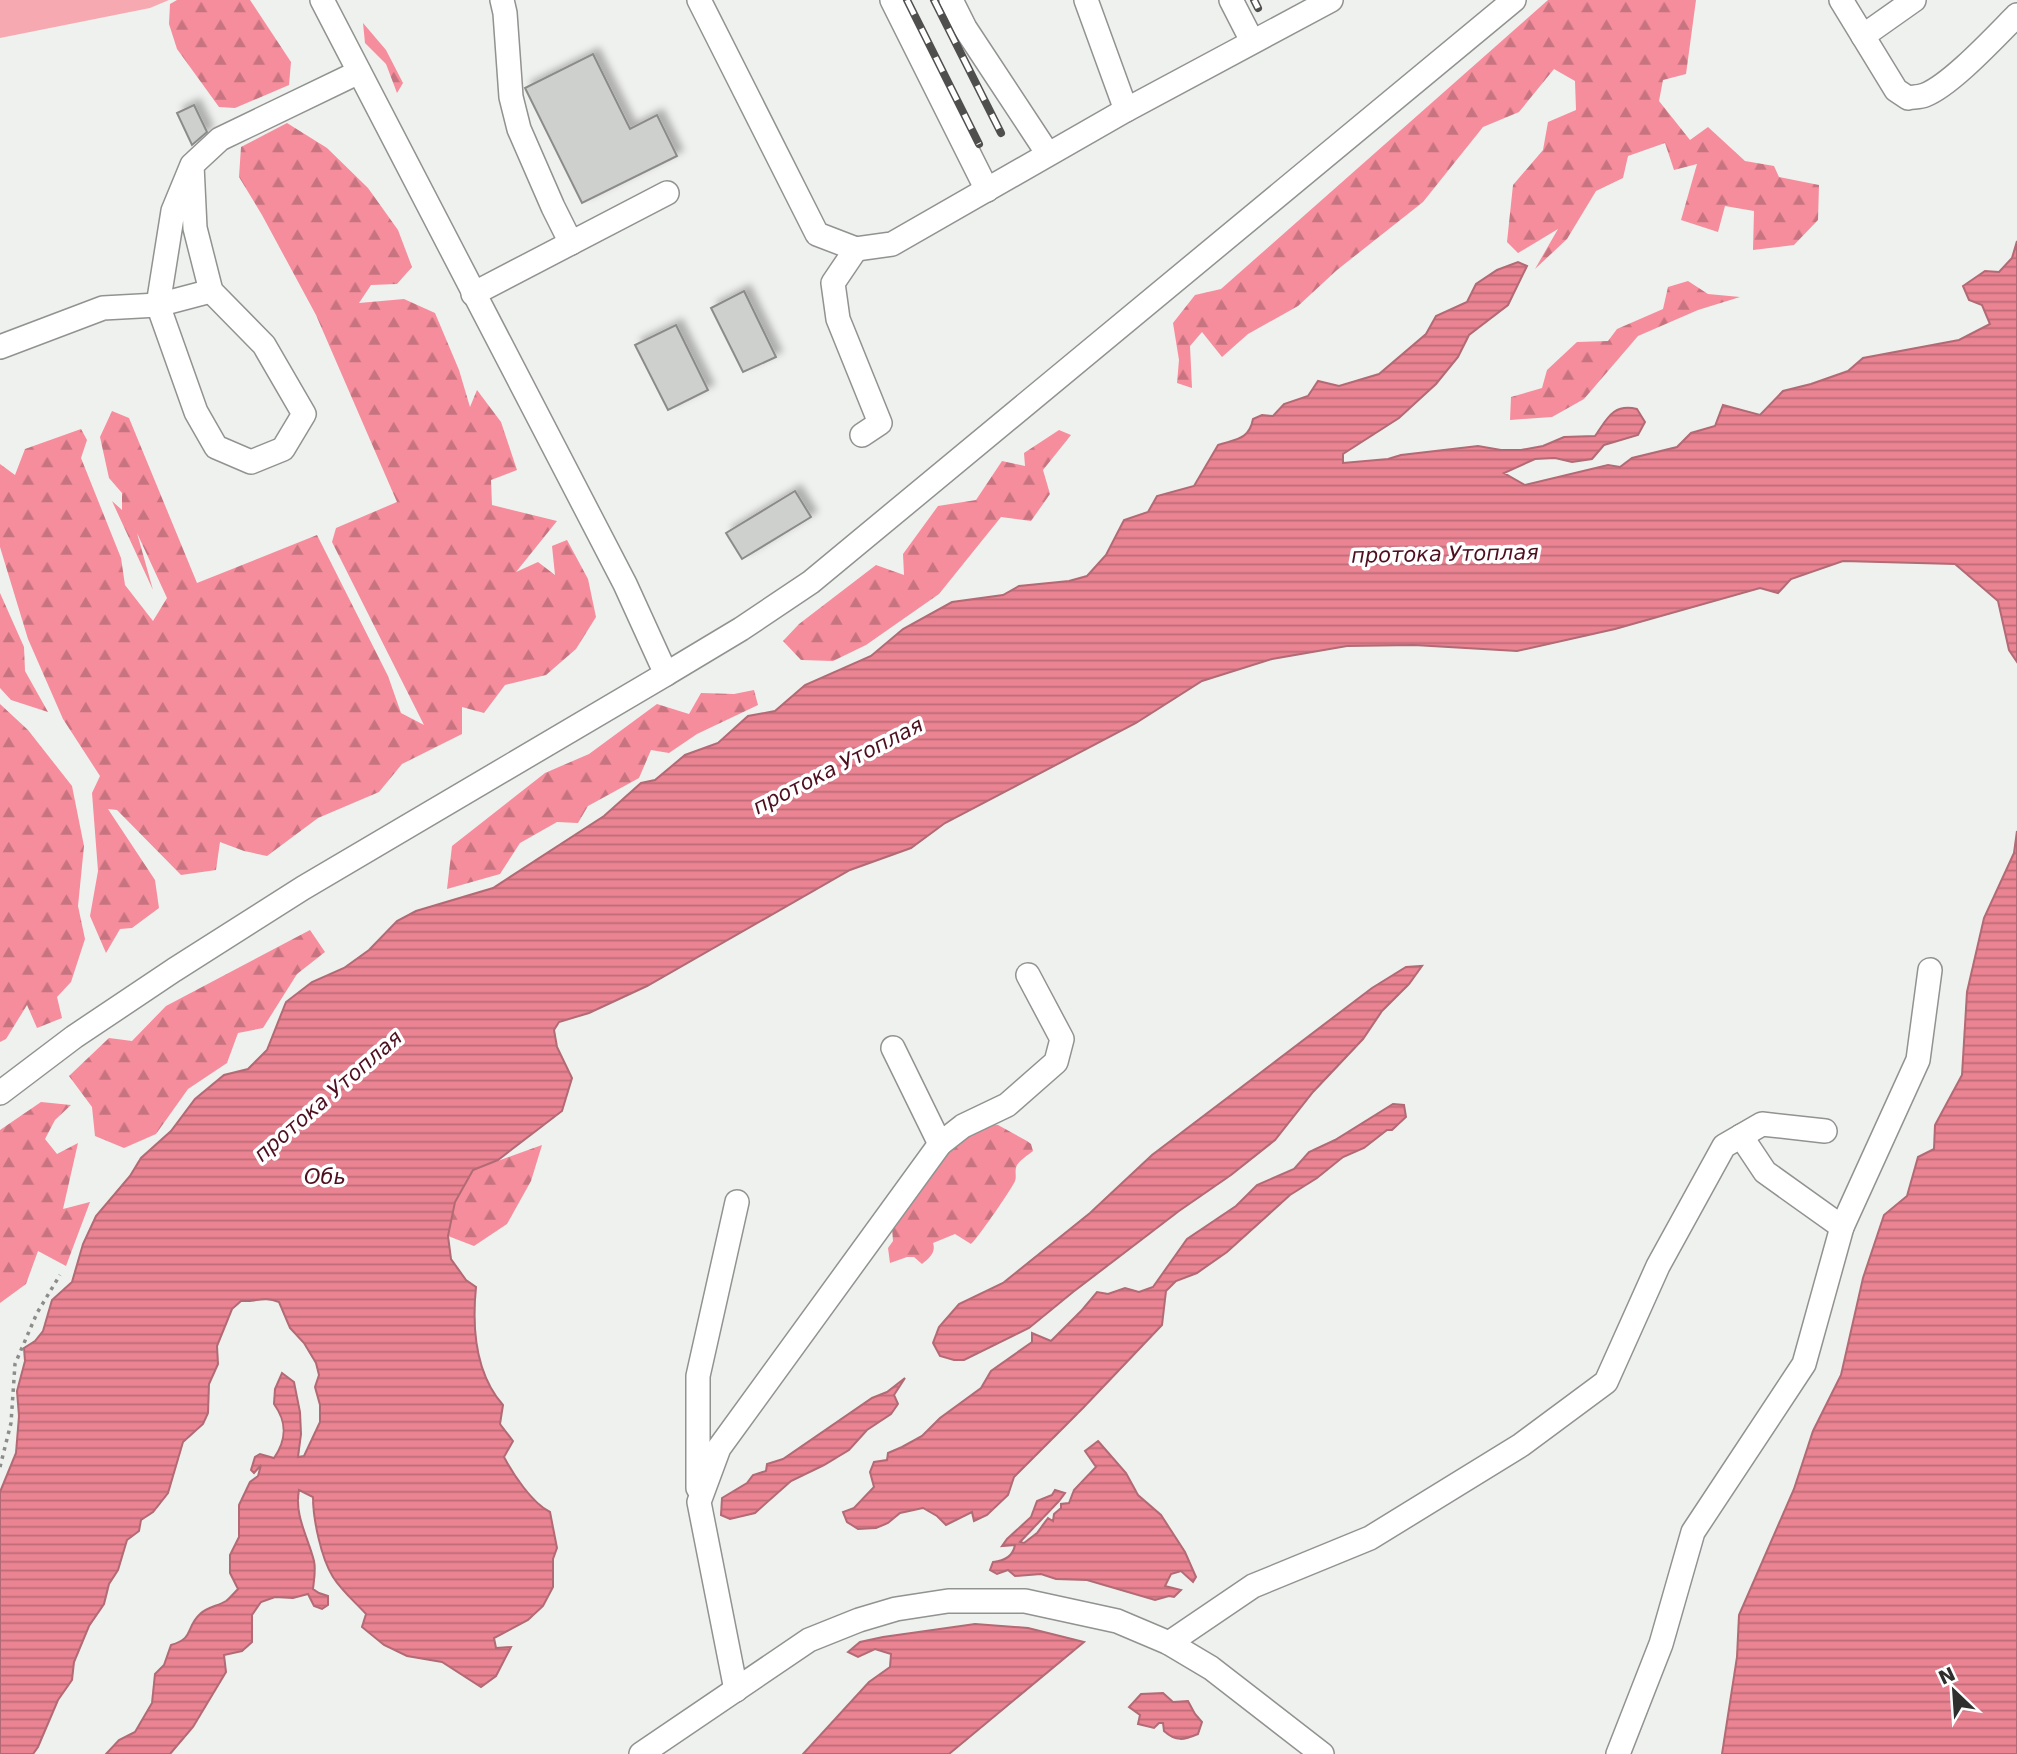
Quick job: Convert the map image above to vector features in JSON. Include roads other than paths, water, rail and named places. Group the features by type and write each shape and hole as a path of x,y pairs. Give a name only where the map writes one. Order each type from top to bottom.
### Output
{"street":[{"path":"323,0 625,584 666,674"},
{"path":"502,0 511,97 519,129 571,243"},
{"path":"699,0 817,234 856,249 892,244 1316,4"},
{"path":"892,0 987,190"},
{"path":"951,0 965,29 1048,154"},
{"path":"1086,0 1126,110"},
{"path":"1231,0 1252,41"},
{"path":"0,1093 74,1037 268,910 741,629 811,582 1514,0"},
{"path":"1841,0 1896,89 1908,98 1924,95 1941,86 2017,15"},
{"path":"1863,36 1914,0"},
{"path":"192,166 195,228 211,291 264,345 304,414 284,449 251,462 216,447 195,412 158,305 173,211 192,166 220,139 359,72"},
{"path":"473,293 667,193"},
{"path":"856,249 833,284 838,319 880,423 862,435"},
{"path":"0,347 103,308 158,305 211,291"},
{"path":"1618,1754 1661,1644 1693,1532 1804,1364 1842,1227 1919,1060 1930,970"},
{"path":"698,1502 719,1448 940,1144 963,1126 1007,1105 1056,1062 1062,1039 1028,975"},
{"path":"893,1048 940,1144"},
{"path":"1169,1643 1253,1586 1370,1538 1521,1445 1606,1382 1658,1266 1724,1146 1762,1124 1825,1131"},
{"path":"1741,1136 1765,1172 1842,1227"},
{"path":"736,1690 698,1502 698,1376 737,1202"},
{"path":"641,1754 809,1640 859,1620 896,1609 948,1601 1026,1601 1116,1620 1169,1643 1211,1668 1322,1754"}],"water":[{"name":"Обь","path":"2017,241 2017,662 2009,650 1998,601 1955,564 1843,561 1791,579 1778,593 1760,588 1615,629 1517,651 1414,645 1347,646 1272,659 1202,681 1136,723 945,823 911,848 850,870 647,986 589,1013 559,1022 554,1030 557,1047 572,1078 562,1111 498,1160 473,1170 455,1202 448,1236 451,1259 466,1280 476,1287 475,1333 481,1364 486,1379 503,1405 500,1424 513,1441 504,1457 530,1495 550,1512 557,1548 553,1559 553,1587 543,1606 528,1620 494,1638 496,1648 511,1647 496,1676 481,1687 442,1662 407,1656 384,1645 362,1627 366,1614 336,1582 325,1560 316,1527 313,1497 299,1490 298,1508 315,1564 313,1589 328,1596 328,1605 322,1609 314,1606 308,1594 293,1598 275,1597 261,1602 252,1615 252,1642 242,1651 224,1655 226,1672 193,1727 170,1754 106,1754 119,1740 135,1732 152,1703 155,1674 164,1665 171,1645 187,1636 195,1619 203,1612 226,1601 238,1589 230,1573 230,1555 239,1537 239,1505 250,1482 258,1476 261,1465 254,1473 251,1470 255,1457 260,1454 274,1458 281,1444 283,1424 274,1404 275,1389 282,1373 294,1382 300,1412 298,1457 304,1456 320,1422 320,1405 315,1387 319,1375 316,1363 304,1343 290,1328 279,1302 264,1299 241,1301 232,1309 217,1346 218,1364 209,1384 208,1413 203,1424 183,1442 168,1493 153,1512 141,1520 139,1531 127,1540 104,1604 89,1626 74,1662 72,1680 58,1700 38,1747 33,1754 0,1754 0,1492 16,1453 19,1416 17,1391 25,1361 24,1348 35,1341 43,1331 52,1300 72,1282 83,1244 96,1216 130,1176 141,1158 171,1131 195,1099 224,1075 248,1069 267,1050 286,1002 312,982 344,968 369,950 397,921 416,911 493,888 604,816 641,783 655,780 685,755 718,743 748,716 775,711 805,685 871,656 903,629 952,602 1003,595 1019,586 1069,581 1087,576 1106,555 1124,520 1148,512 1157,496 1194,486 1218,445 1245,435 1253,419 1262,415 1273,416 1284,404 1308,396 1318,381 1339,386 1379,374 1426,334 1436,316 1467,302 1476,284 1497,270 1518,262 1527,266 1508,305 1469,335 1458,357 1436,384 1399,418 1343,454 1343,463 1478,446 1521,450 1543,446 1564,437 1595,436 1616,410 1637,409 1645,422 1638,435 1604,445 1592,459 1572,462 1555,458 1535,459 1504,473 1525,485 1608,465 1620,467 1632,458 1677,447 1691,433 1715,426 1723,405 1760,415 1783,391 1848,371 1863,358 1959,340 1990,324 1982,305 1969,300 1963,286 1985,271 1999,272 2012,258"},
{"path":"2017,831 2017,1754 1722,1754 1737,1657 1739,1615 1794,1489 1813,1431 1841,1375 1863,1278 1884,1215 1907,1196 1918,1157 1934,1149 1935,1125 1962,1075 1967,992 1984,918 2014,853"},
{"path":"1422,966 1275,1140 1029,1328 964,1360 940,1356 933,1343 939,1327 959,1304 1003,1283 1090,1213 1152,1155 1372,988 1406,967"},
{"path":"1393,1104 1404,1105 1406,1117 1392,1130 1387,1130 1364,1148 1343,1157 1290,1195 1227,1252 1197,1273 1176,1281 1166,1291 1162,1325 1014,1477 1008,1495 987,1515 974,1521 972,1512 946,1525 923,1508 900,1513 888,1523 876,1528 858,1529 847,1522 843,1512 854,1508 874,1487 870,1472 874,1462 887,1460 888,1453 922,1436 940,1418 981,1388 991,1371 1032,1342 1032,1333 1051,1341 1097,1292 1108,1294 1125,1288 1139,1292 1153,1287 1187,1239 1236,1206 1257,1185 1294,1169 1309,1152 1335,1140"},
{"path":"905,1378 894,1395 898,1404 891,1414 867,1430 849,1450 791,1481 755,1513 730,1519 721,1515 722,1498 747,1483 753,1475 766,1471 767,1464 783,1459"},
{"path":"1098,1441 1126,1473 1138,1495 1161,1515 1185,1552 1196,1577 1193,1582 1181,1571 1171,1574 1165,1586 1181,1590 1174,1597 1155,1600 1087,1580 1056,1579 1041,1574 1015,1576 1008,1570 997,1574 990,1570 993,1562 1010,1555 1015,1545 1002,1546 1031,1517 1037,1501 1052,1495 1055,1490 1065,1493 1020,1542 1024,1543 1037,1533 1048,1518 1053,1521 1061,1504 1069,1503 1074,1490 1096,1467 1085,1451"},
{"path":"975,1624 1028,1628 1084,1642 949,1754 803,1754 869,1682 890,1667 891,1654 875,1649 858,1657 848,1652 860,1642"},
{"path":"1163,1693 1173,1702 1188,1701 1202,1722 1198,1734 1184,1739 1176,1738 1164,1731 1163,1723 1154,1728 1138,1724 1140,1715 1129,1707 1141,1694"}],"railway":[{"path":"907,0 979,144"},
{"path":"934,0 1001,133"},
{"path":"1254,0 1258,8"}],"water label":[{"name":"протока Утоплая","path":"1445,554"},
{"name":"протока Утоплая","path":"838,766"},
{"name":"протока Утоплая","path":"328,1096"}]}
